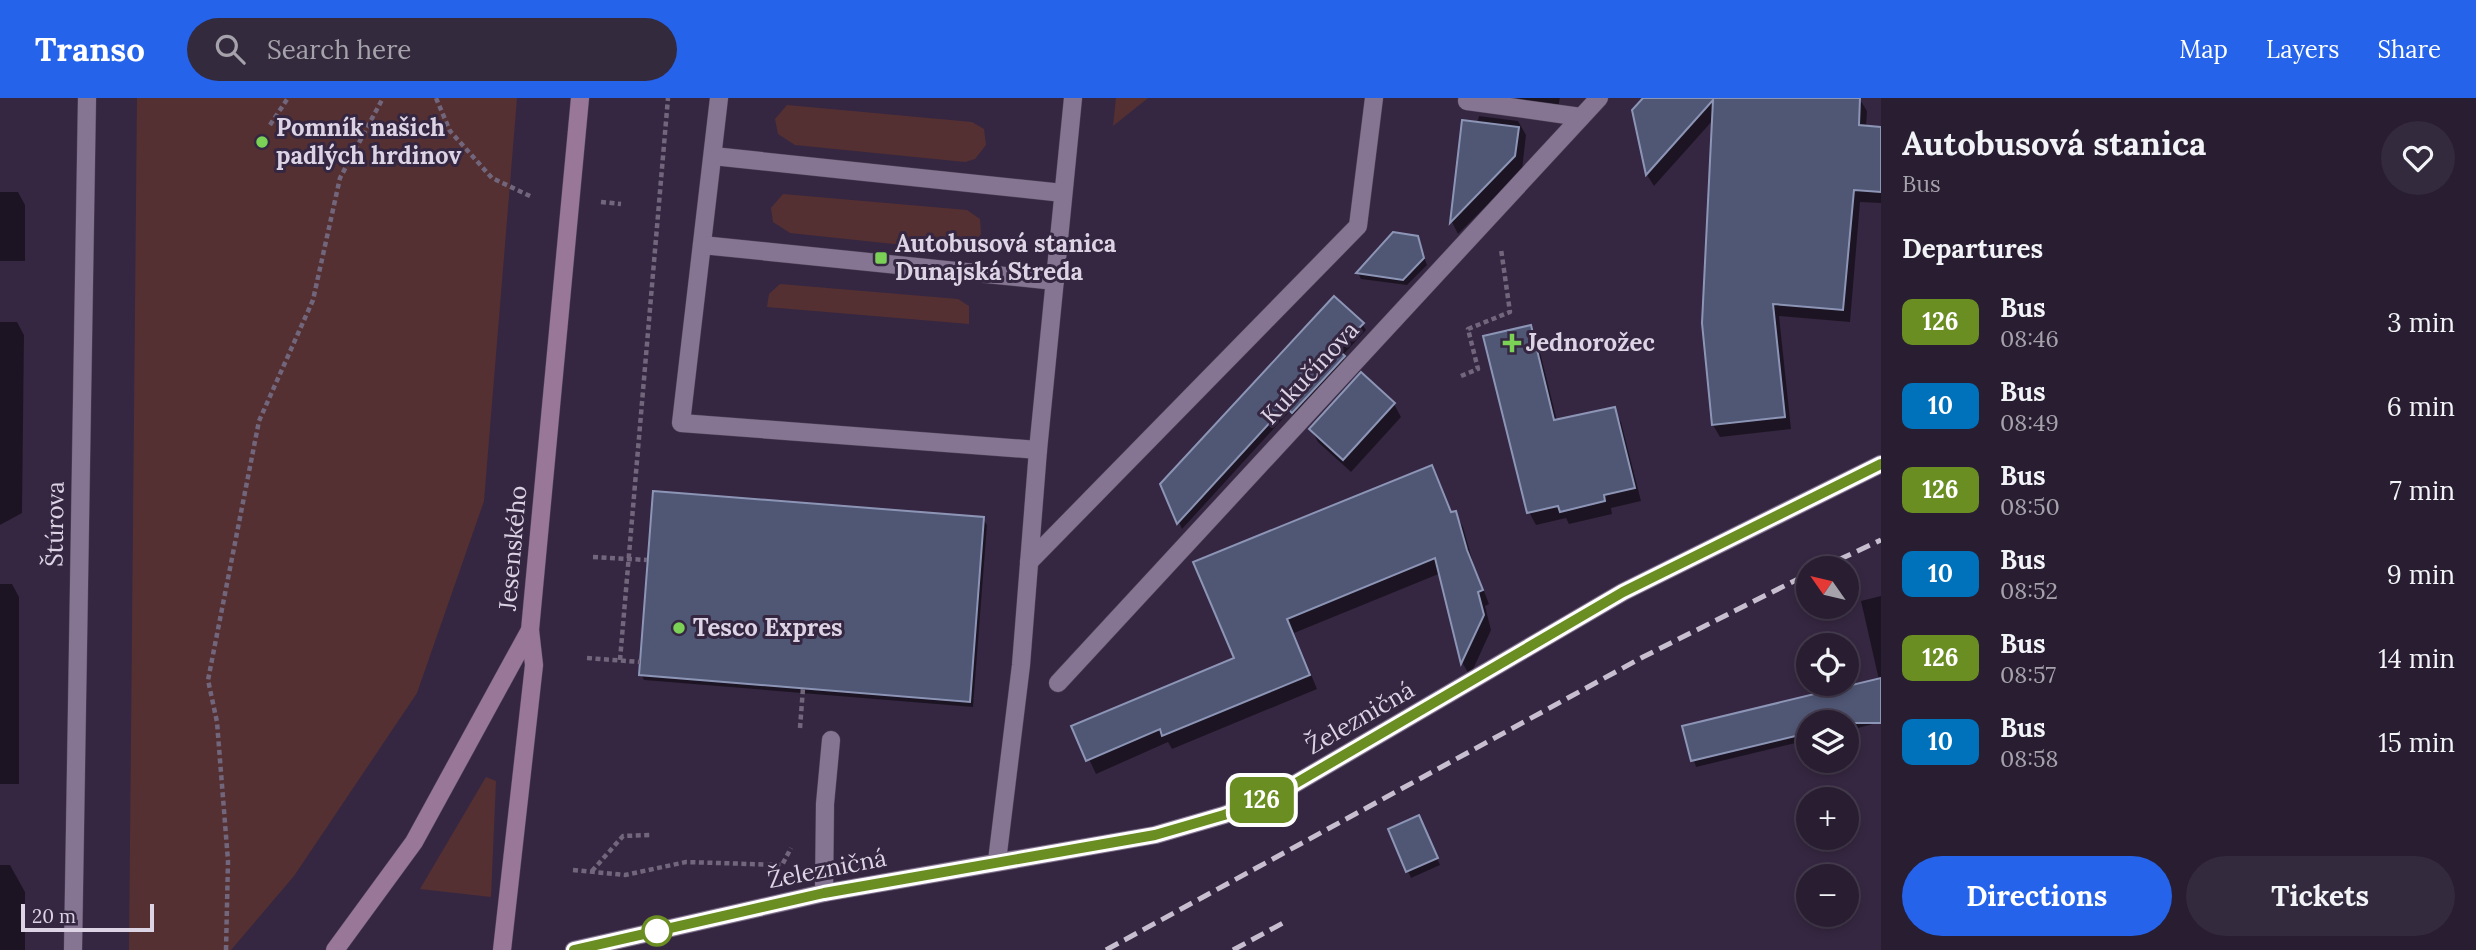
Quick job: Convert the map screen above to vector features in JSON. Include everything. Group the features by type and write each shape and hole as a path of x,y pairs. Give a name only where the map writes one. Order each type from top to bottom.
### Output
{"street":[{"name":"Štúrova","path":"73,950 87,98"},
{"name":"Jesenského","path":"335,950 414,842 530,630 580,98"},
{"path":"719,98 681,423 1038,450"},
{"path":"997,862 1021,665 1038,450 1073,98"},
{"path":"1028,562 1358,226 1374,98"},
{"name":"Kukučínova","path":"1058,683 1599,98"},
{"path":"1467,101 1581,117"},
{"path":"713,156 1063,193"},
{"path":"702,245 1055,281"},
{"name":"Železničná","path":"574,950 824,893 1155,835 1224,815 1274,796 1623,592 1881,464"},
{"path":"502,950 534,665 530,630"},
{"path":"824,893 825,804 831,740"}],"path":[{"path":"271,125 288,98"},
{"path":"226,950 228,861 218,722 208,680 259,421 313,300 340,178 383,98"},
{"path":"436,98 450,131 492,177 531,197"},
{"path":"620,660 668,98"},
{"path":"601,202 621,204"},
{"path":"1461,376 1478,369 1468,329 1510,312 1500,239 1485,219"},
{"path":"593,557 648,560"},
{"path":"587,658 640,662"},
{"path":"799,739 803,688"},
{"path":"592,871 622,836 650,835"},
{"path":"573,870 625,875 686,862 782,865 793,843"}],"shaded area":[{"path":"137,98 517,98 484,501 417,693 294,876 231,950 129,950"},
{"path":"1116,98 1148,98 1113,126"},
{"path":"787,105 972,122 984,129 986,145 975,159 965,162 795,145 778,134 775,119"},
{"path":"783,194 967,210 980,219 981,234 970,248 960,251 790,233 773,222 771,208"},
{"path":"780,284 958,299 969,306 969,324 767,307 769,294"},
{"path":"486,777 496,781 491,897 420,889"}],"building":[{"path":"1643,98 1860,98 1859,125 1881,127 1881,192 1854,190 1843,310 1773,304 1785,417 1712,425 1702,323 1713,100 1646,175 1632,110"},
{"path":"1462,120 1519,127 1515,156 1450,223"},
{"path":"1393,232 1418,236 1424,258 1403,280 1356,273"},
{"path":"1334,296 1364,323 1338,350 1345,356 1292,413 1285,406 1177,524 1160,484"},
{"path":"1531,325 1554,420 1615,407 1635,488 1604,495 1605,501 1560,512 1558,506 1527,513 1483,336"},
{"path":"1361,372 1395,403 1343,460 1309,429"},
{"path":"1432,465 1451,512 1456,511 1467,550 1483,590 1478,592 1484,615 1461,664 1435,558 1287,619 1310,675 1162,736 1160,729 1086,761 1071,726 1234,658 1193,562"},
{"path":"653,491 984,517 970,702 639,675"},
{"path":"1881,678 1881,723 1859,723 1859,710 1796,710 1796,736 1691,761 1682,726 1806,696 1859,696 1859,683"},
{"path":"1419,815 1438,858 1406,872 1388,829"}],"railway":[{"path":"1847,556 1881,540"},
{"path":"1106,950 1643,657 1796,580"},
{"path":"1233,950 1283,923"}],"bus line":[{"name":"126","path":"574,950 824,893 1155,835 1224,815 1274,796 1623,592 1881,464"}],"place":[{"name":"Pomník našich padlých hrdinov","path":"262,142"},
{"name":"Autobusová stanica Dunajská Streda","path":"881,258"},
{"name":"Jednorožec","path":"1512,343"},
{"name":"Tesco Expres","path":"679,628"}]}
